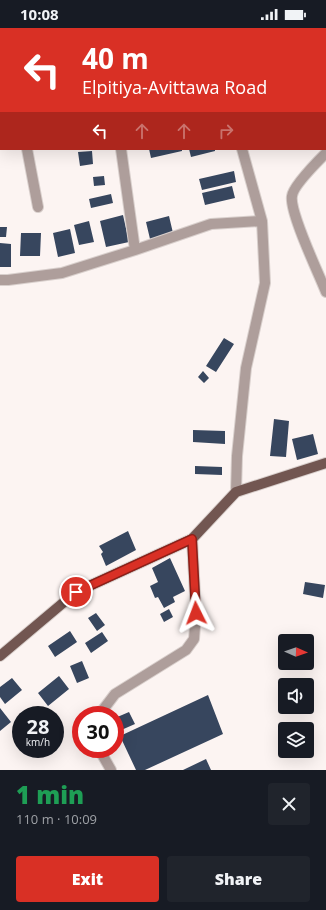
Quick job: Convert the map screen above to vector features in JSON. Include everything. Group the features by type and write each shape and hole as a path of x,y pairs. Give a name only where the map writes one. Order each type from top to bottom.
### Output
{"main road":[{"path":"0,656 76,592 192,539 236,492 326,463"}],"street":[{"path":"27,150 38,207"},
{"path":"121,150 135,250"},
{"path":"236,492 237,456 246,368 265,283 262,221 242,150"},
{"path":"326,153 294,190 291,197 294,216 326,292"},
{"path":"0,280 62,273 211,224 262,221"},
{"path":"106,706 115,694 186,650 194,639 196,613 192,539"},
{"path":"104,758 111,770"}],"building":[{"path":"149,150 182,150 182,151 151,158"},
{"path":"189,150 215,150 215,151 191,157"},
{"path":"92,151 93,164 80,166 78,152"},
{"path":"234,171 236,182 202,190 199,179"},
{"path":"104,176 105,185 94,186 93,177"},
{"path":"232,186 235,198 205,205 202,193"},
{"path":"111,194 113,203 91,208 89,199"},
{"path":"123,215 129,242 106,247 100,221"},
{"path":"169,216 173,233 150,239 146,222"},
{"path":"89,221 94,242 79,245 74,225"},
{"path":"0,227 7,227 6,237 0,237"},
{"path":"70,229 75,253 58,257 53,233"},
{"path":"21,233 41,233 40,256 20,256"},
{"path":"0,243 11,244 11,267 0,267"},
{"path":"224,338 234,344 216,372 206,366"},
{"path":"203,371 209,378 204,383 198,377"},
{"path":"274,419 289,421 286,457 270,456"},
{"path":"193,430 225,431 225,444 193,442"},
{"path":"313,434 318,454 297,460 292,439"},
{"path":"195,466 222,467 222,475 195,474"},
{"path":"128,531 136,550 106,566 101,554 103,552 99,546"},
{"path":"170,558 185,591 173,597 175,602 164,608 158,597 155,598 150,586 158,582 152,568"},
{"path":"305,582 325,585 323,598 303,594"},
{"path":"169,609 173,617 164,622 160,614"},
{"path":"96,613 105,625 97,631 88,618"},
{"path":"70,631 77,642 55,657 48,646"},
{"path":"102,632 108,641 91,653 85,643"},
{"path":"82,661 89,678 77,683 70,666"},
{"path":"59,676 69,689 48,706 38,693"},
{"path":"12,678 22,690 5,704 0,697 0,687"},
{"path":"208,695 223,734 145,770 136,770 124,744 124,734"},
{"path":"0,708 11,722 0,731"},
{"path":"129,712 135,724 124,729 124,714"},
{"path":"206,759 211,770 183,770"}],"route":[{"path":"76,592 192,539 196,613"}]}
